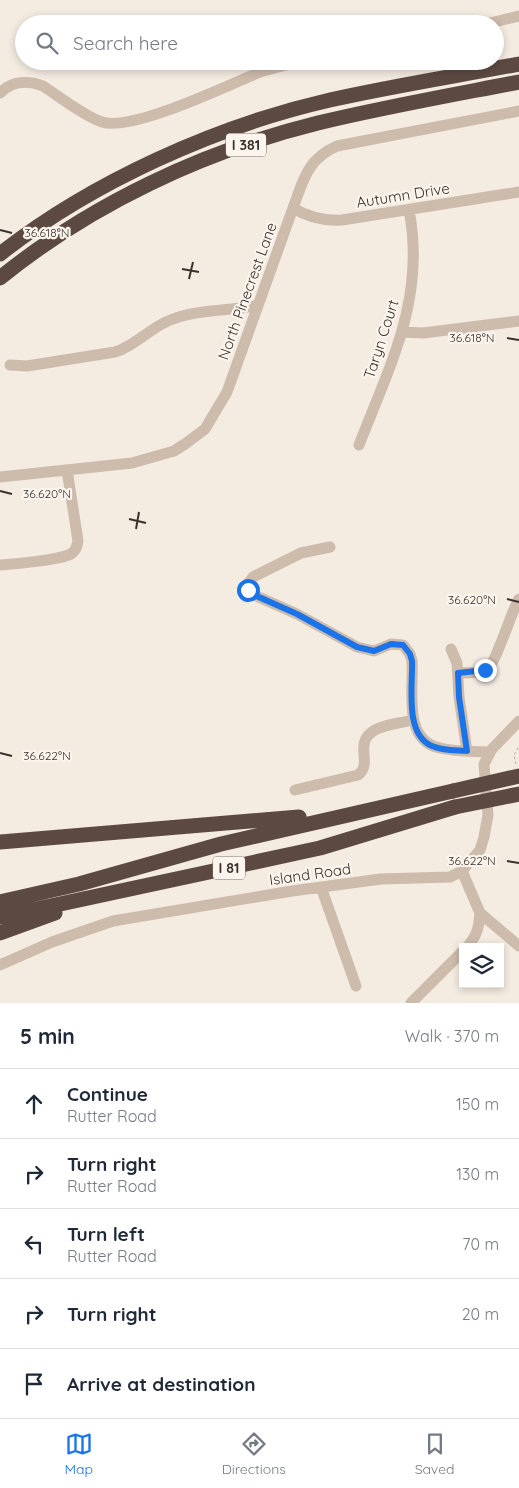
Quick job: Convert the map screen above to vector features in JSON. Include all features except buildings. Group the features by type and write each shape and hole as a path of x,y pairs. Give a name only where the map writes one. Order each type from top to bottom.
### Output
{"highway":[{"name":"I 381","path":"504,67 519,64"},
{"name":"I 381","path":"0,254 45,222 103,187 174,152 206,139 267,118 330,100 488,70"},
{"name":"I 381","path":"0,278 28,257 102,210 173,173 220,154 287,131 318,123 519,82"},
{"name":"I 81","path":"0,902 79,884 221,844 519,776"},
{"name":"I 81","path":"0,917 320,848 455,807 519,794"},
{"path":"0,842 276,820 392,805"},
{"path":"0,933 106,894"}],"street":[{"path":"504,20 519,16"},
{"path":"0,93 18,83 35,83 43,86 91,117 102,122 118,123 148,116 269,70"},
{"name":"North Pinecrest Lane","path":"0,477 108,466 153,458 174,451 195,437 204,429 226,392 256,306 311,165 328,150 358,142 519,111"},
{"name":"Autumn Drive","path":"293,208 305,216 330,220 409,210 519,192"},
{"name":"Taryn Court","path":"359,445 403,332 412,288 414,266 414,247 409,210"},
{"path":"10,365 27,366 114,352 127,347 161,324 177,318 194,313 256,306"},
{"path":"403,332 422,333 519,321"},
{"path":"0,565 70,555 74,551 78,541 67,470"},
{"path":"330,547 301,553 253,577 248,584 248,590 252,594 297,614 357,647 374,651 391,644 403,645 410,654 412,661 413,720 416,730 426,742 440,748 490,752"},
{"path":"458,673 485,670 492,665 510,615 519,599"},
{"path":"451,649 457,663 459,697 467,751"},
{"path":"295,790 358,774 364,768 365,763 362,750 368,735 378,728 413,720"},
{"path":"519,721 490,752 484,768 488,815 484,837 480,850 462,871 480,913 519,946"},
{"name":"Island Road","path":"0,965 52,942 113,921 381,879 450,877 462,871"},
{"path":"321,887 356,986"},
{"path":"471,943 479,929 480,913"},
{"path":"411,1003 459,955"}],"path":[{"path":"514,755 519,746"}],"route":[{"path":"248,590 252,594 297,614 357,647 374,651 391,644 403,645 410,654 412,661 413,720 420,737 433,746 467,751 459,697 458,673 485,670"}]}
